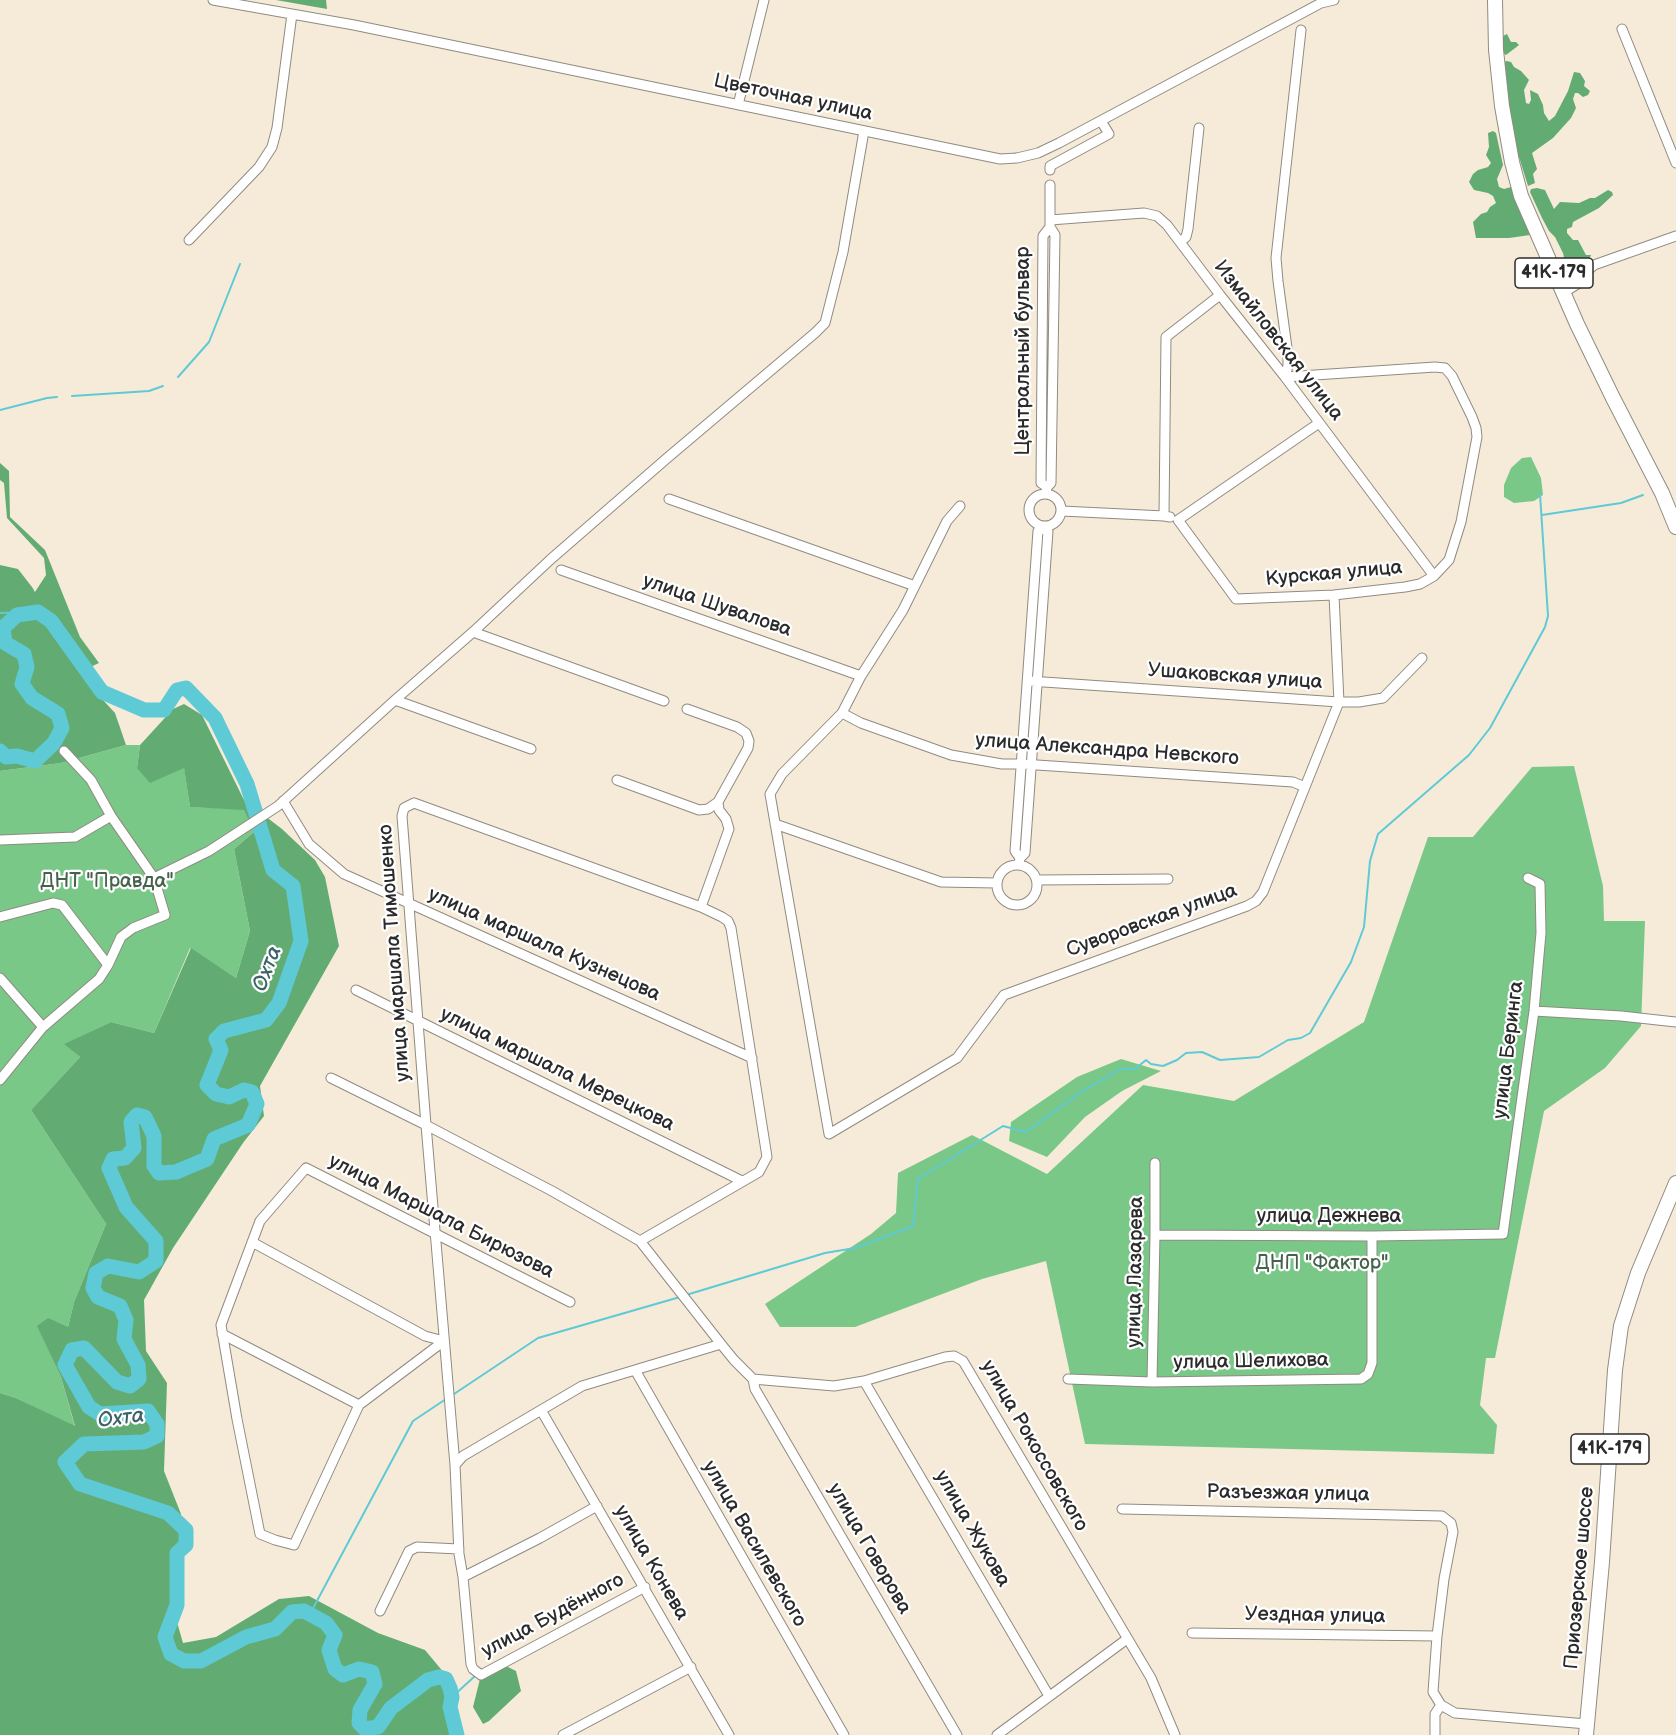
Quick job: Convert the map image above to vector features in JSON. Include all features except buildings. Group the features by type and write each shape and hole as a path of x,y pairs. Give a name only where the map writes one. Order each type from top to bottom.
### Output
{"main road":[{"name":"41К-179","path":"1495,0 1498,71 1512,162 1521,196 1563,293 1662,493 1676,527"},
{"name":"Приозерское шоссе","path":"1586,1730 1602,1562 1615,1370 1621,1326 1638,1273 1676,1183"}],"street":[{"name":"Цветочная улица","path":"213,0 354,25 1000,159 1038,153 1101,121 1139,95 1321,3 1334,0"},
{"path":"738,105 764,0"},
{"path":"189,240 259,167 272,147 277,128 292,14"},
{"path":"1622,29 1676,163"},
{"path":"1301,30 1276,258 1288,355 1285,377 1435,367 1445,368 1452,376 1472,417 1477,438 1461,522 1449,560 1434,576"},
{"path":"1050,170 1050,166 1108,134 1101,121"},
{"path":"1180,242 1186,237 1188,229 1199,128"},
{"path":"154,878 209,850 280,804 568,544 825,323 843,252 864,131"},
{"path":"1050,184 1050,223"},
{"name":"Измайловская улица","path":"1050,223 1144,213 1157,216 1167,225 1285,377 1434,576"},
{"name":"Центральный бульвар","path":"1050,223 1043,237 1041,483 1058,499 1062,511"},
{"path":"1563,293 1579,283 1586,272 1594,266 1676,236"},
{"path":"1164,516 1166,337 1220,295"},
{"path":"1019,861 1034,873 1038,880 1033,898 1025,904 1016,906 1005,902 998,894 996,883 1004,869 1019,861 1025,853 1038,531 1056,522 1062,511 1164,516 1178,520 1319,423"},
{"path":"1044,528 1032,519 1029,505 1033,499 1046,490"},
{"path":"669,500 915,586"},
{"path":"960,506 947,520 903,610 861,676 842,713 782,774 770,794 775,824 941,882 996,883"},
{"name":"Курская улица","path":"1178,520 1236,600 1334,595 1406,587 1420,584 1434,576"},
{"name":"улица Шувалова","path":"561,570 861,676"},
{"name":"Суворовская улица","path":"775,824 829,1134 957,1058 1004,995 1256,901 1263,892 1339,702 1334,595"},
{"path":"473,632 664,701"},
{"name":"Ушаковская улица","path":"1033,681 1359,702 1383,698 1422,658"},
{"path":"395,700 531,749"},
{"path":"687,709 738,727 746,733 749,741 748,748 718,802 708,809 699,810"},
{"name":"улица Александра Невского","path":"842,713 861,723 951,755 1002,764 1293,782 1305,787"},
{"path":"0,1080 43,1027 99,979 121,937 133,928 165,915 154,878 111,816 91,780 64,751"},
{"path":"617,780 726,819"},
{"path":"701,907 729,829 726,819 719,810 718,802"},
{"name":"улица маршала Тимошенко","path":"331,1078 552,1191 640,1241 759,1172 767,1157 731,928 728,921 701,907 414,803 404,807 402,816 426,1125"},
{"name":"улица маршала Кузнецова","path":"280,804 309,844 344,874 752,1058"},
{"path":"0,840 75,837 111,816"},
{"name":"улица Беринга","path":"1503,1234 1534,1011 1541,933 1540,884 1528,878"},
{"path":"1038,880 1168,879"},
{"path":"0,917 53,903 62,904 108,965"},
{"path":"0,978 43,1027"},
{"name":"улица маршала Мерецкова","path":"356,990 742,1181"},
{"path":"1534,1011 1676,1022"},
{"path":"426,1125 463,1576 540,1538 597,1506"},
{"name":"улица Лазарева","path":"1152,1382 1155,1163"},
{"name":"улица Маршала Бирюзова","path":"222,1334 221,1325 260,1221 306,1168 570,1302"},
{"name":"улица Дежнева","path":"1155,1235 1503,1234"},
{"name":"улица Шелихова","path":"1068,1379 1152,1382 1361,1378 1368,1374 1372,1363 1372,1236"},
{"path":"640,1241 734,1360 753,1379"},
{"path":"252,1242 425,1336 444,1341"},
{"path":"222,1334 260,1534 294,1545 359,1405 444,1341"},
{"path":"222,1334 359,1405"},
{"path":"455,1465 463,1456 582,1386 721,1344"},
{"name":"улица Рокоссовского","path":"753,1379 834,1386 864,1381 945,1357 954,1356 963,1361 1151,1678 1173,1734"},
{"name":"улица Василевского","path":"635,1370 844,1735"},
{"name":"улица Говорова","path":"753,1379 756,1389 957,1735"},
{"name":"улица Жукова","path":"864,1381 1050,1696"},
{"name":"улица Конева","path":"541,1410 729,1735"},
{"name":"Разъезжая улица","path":"1122,1509 1442,1516 1450,1523 1453,1532 1437,1635"},
{"path":"380,1611 409,1551 417,1547 459,1549"},
{"name":"улица Будённого","path":"463,1576 471,1664 473,1669 481,1675 645,1587"},
{"name":"Уездная улица","path":"1192,1633 1437,1635"},
{"path":"1437,1635 1433,1692 1441,1705 1455,1713 1586,1730"},
{"path":"997,1735 1127,1639"},
{"path":"563,1735 576,1732 691,1667"},
{"path":"1435,1735 1435,1714 1441,1705"}],"green space":[{"path":"276,0 326,0 327,9"},
{"path":"1507,34 1511,42 1519,45 1506,55 1502,52 1501,37"},
{"path":"1503,62 1511,62 1529,80 1524,90 1526,103 1529,104 1531,100 1530,90 1538,94 1549,121 1555,116 1568,91 1574,72 1580,73 1585,81 1584,86 1590,91 1583,97 1575,93 1573,99 1576,108 1571,118 1553,138 1532,153 1537,169 1533,174 1535,183 1528,186 1515,144"},
{"path":"1493,131 1496,133 1503,165 1497,179 1499,187 1504,189 1511,187 1530,235 1509,238 1476,238 1473,222 1496,203 1493,196 1474,190 1469,182 1473,174 1488,167 1491,163 1486,155 1489,147 1488,133"},
{"path":"1531,189 1545,190 1554,209 1560,202 1579,203 1595,198 1608,190 1612,192 1613,195 1599,208 1573,222 1572,227 1567,229 1567,233 1573,240 1578,240 1586,255 1591,255 1589,260 1575,263 1569,268 1566,266 1563,253 1555,237 1549,231 1530,192"},
{"path":"1531,457 1541,478 1543,495 1534,501 1514,503 1504,497 1504,485 1511,468 1522,458"},
{"path":"0,463 9,471 10,517 45,550 80,637 99,663 86,669 103,700 115,713 126,745 61,763 0,771 0,565 18,569 35,592 46,575 44,558 7,518 4,483 0,480"},
{"path":"184,704 202,715 244,800 282,829 315,860 325,877 339,946 260,1086 264,1116 243,1143 173,1248 144,1300 146,1351 167,1383 164,1471 181,1514 182,1568 175,1615 183,1643 216,1637 279,1599 309,1596 378,1633 425,1650 455,1686 456,1700 446,1702 455,1735 0,1735 0,1393 16,1398 75,1426 61,1377 37,1326 48,1318 68,1327 74,1302 106,1224 31,1110 80,1057 64,1044 111,1022 154,1033 191,948 236,978 250,931 234,849 254,832 244,810 190,807 184,768 150,783 137,768 140,745 173,709"},
{"name":"ДНТ \"Правда\"","path":"126,745 140,745 137,768 184,767 190,807 244,809 254,832 234,849 250,931 236,978 190,948 154,1033 111,1022 65,1044 80,1057 31,1110 106,1224 74,1302 68,1327 38,1326 61,1377 75,1427 16,1398 0,1393 0,771 61,763"},
{"name":"ДНП \"Фактор\"","path":"1574,766 1603,886 1604,921 1645,921 1641,1026 1605,1068 1544,1111 1495,1358 1486,1358 1480,1405 1497,1425 1494,1454 1085,1444 1046,1261 982,1279 855,1327 780,1327 765,1304 871,1234 896,1213 898,1173 972,1135 1047,1174 1143,1085 1234,1101 1364,1022 1428,837 1473,837 1532,767"},
{"path":"1121,1059 1161,1071 1122,1091 1085,1117 1047,1157 1009,1141 1011,1122 1077,1077"},
{"path":"506,1666 516,1671 521,1691 483,1724 473,1707 480,1679"}],"waterway":[{"path":"178,377 209,342 240,264"},
{"path":"72,396 149,391 163,386"},
{"path":"0,410 57,397"},
{"path":"686,1295 825,1253 855,1248 913,1226 918,1179 1003,1126 1026,1132 1084,1090 1121,1069 1135,1069 1146,1060 1151,1064 1163,1066 1186,1053 1202,1052 1220,1060 1259,1057 1288,1040 1301,1038 1310,1033 1351,962 1364,927 1370,861 1378,834 1469,755 1490,728 1545,627 1548,616 1540,494"},
{"path":"1542,515 1621,503 1643,495"},
{"name":"Охта","path":"0,613 38,612"},
{"name":"Охта","path":"0,751 6,757 17,756 35,761 54,743 62,728 58,714 32,698 22,684 27,667 24,654 5,643 3,628 17,615 38,612 51,621 102,692 144,710 164,710 177,690 186,688 215,718 247,784 273,870 293,886 301,941 279,1003 266,1020 224,1031 216,1039 221,1050 207,1085 216,1094 229,1097 244,1090 252,1092 257,1104 248,1125 214,1139 207,1159 176,1172 159,1173 154,1166 154,1136 145,1117 137,1115 131,1122 134,1148 125,1158 113,1159 109,1168 126,1207 156,1241 156,1261 139,1272 108,1266 96,1273 93,1288 98,1297 120,1306 126,1320 124,1339 138,1365 139,1379 130,1386 117,1382 84,1348 72,1350 65,1365 89,1407 100,1414 148,1411 157,1424 157,1436 144,1442 84,1444 65,1462 80,1484 168,1513 186,1530 186,1545 177,1553 177,1605 165,1637 171,1654 184,1661 201,1661 246,1637 275,1629 292,1612 304,1611 326,1623 335,1635 329,1650 335,1669 343,1675 359,1669 372,1672 375,1684 360,1710 359,1723 365,1729 378,1727 391,1708 428,1680 439,1677 446,1679 450,1688 452,1697 450,1707 457,1735"},
{"path":"451,1396 538,1338 680,1297"},
{"path":"310,1614 413,1421 446,1399"},
{"path":"452,1697 475,1676"}]}
